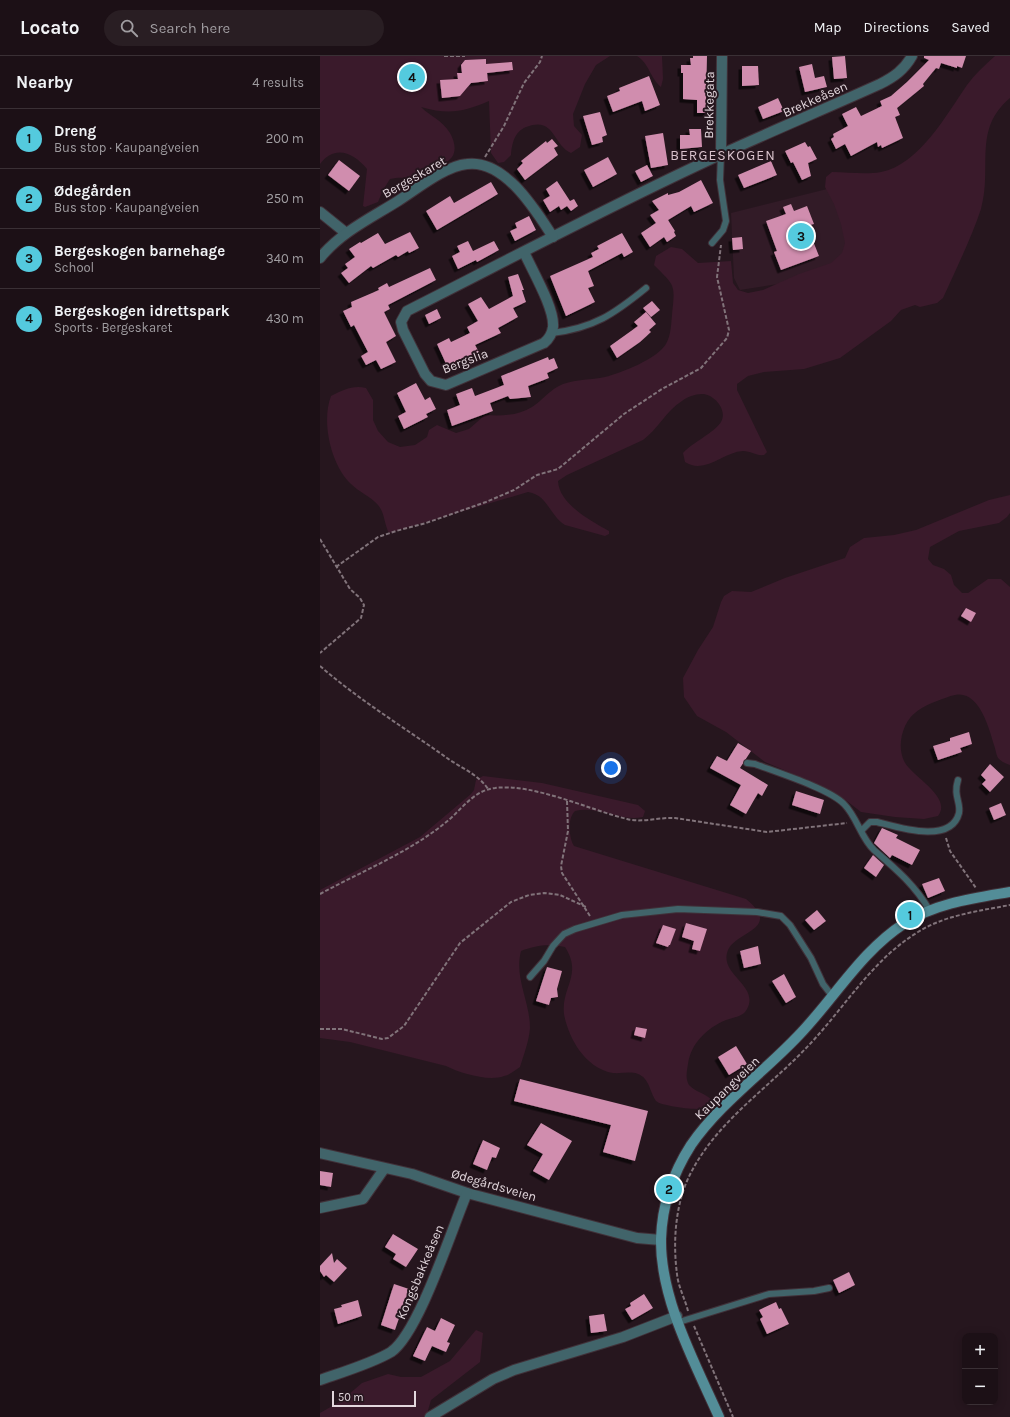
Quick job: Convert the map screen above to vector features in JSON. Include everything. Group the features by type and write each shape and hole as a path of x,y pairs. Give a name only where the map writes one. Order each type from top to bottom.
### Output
{"main road":[{"name":"Kaupangveien","path":"719,1417 678,1319 664,1274 661,1240 671,1185 691,1146 715,1115 779,1056 833,997 857,966 876,945 905,922 930,911 980,896 1010,892"}],"street":[{"name":"Brekkegata","path":"721,154 722,56"},
{"name":"Brekkeåsen","path":"721,154 896,76 905,67 912,56"},
{"name":"Bergslia","path":"552,333 544,343 446,385 431,381 425,374 402,330 401,322 408,311 721,154"},
{"name":"Bergeskaret","path":"320,258 346,232 446,172 467,164 482,165"},
{"path":"482,165 508,179 520,189 531,202 553,238"},
{"path":"320,212 346,232"},
{"path":"524,252 550,308 553,326 552,333"},
{"name":"Ødegårdsveien","path":"320,1153 384,1169 412,1174 467,1193 637,1238 661,1240"},
{"path":"320,1208 363,1199 384,1169"},
{"name":"Kongsbakkeåsen","path":"320,1380 345,1372 391,1352 403,1341 417,1316 467,1193"},
{"path":"430,1417 493,1379 514,1370 678,1319"}],"lane":[{"path":"712,243 723,230 726,221 720,180 721,154"},
{"path":"552,333 576,329 609,317 646,288"},
{"path":"747,763 755,764 829,794 843,803 874,850 910,882 930,911"},
{"path":"862,830 870,822 877,822 925,832 943,830 953,823 958,817 959,811 955,789 958,780"},
{"path":"530,977 564,934 575,929 622,915 678,908 758,912 781,916 790,925 797,934 823,984 833,997"},
{"path":"678,1319 690,1317 769,1294 814,1291 829,1288"}],"path":[{"path":"444,56 466,56"},
{"path":"482,165 524,83 540,62 542,56"},
{"path":"336,567 378,537 396,530 426,524 486,502 514,490 537,475 558,469 624,414 662,389 701,368 727,338 729,330 717,277 723,230"},
{"path":"320,539 350,589 360,598 364,605 361,618 320,653"},
{"path":"320,666 456,764 479,778 488,789"},
{"path":"320,894 420,841 451,817 472,798 488,789 496,787 534,791 635,821 676,818 759,832 780,831 833,823 858,824"},
{"path":"567,801 568,830 561,866 562,873 566,882 586,906 594,924"},
{"path":"943,830 950,851 980,896"},
{"path":"320,1030 342,1029 382,1039 388,1038 404,1026 460,943 511,902 529,895 544,893 560,895 586,906"},
{"path":"733,1417 690,1317 677,1275 676,1234 680,1205 687,1182 697,1161 709,1143 733,1116 769,1084 810,1044 878,963 894,947 919,931 939,921 963,914 1010,905"}],"shaded area":[{"path":"320,56 610,56 596,65 585,84 573,114 574,126 582,135 580,147 571,153 560,144 548,128 543,125 535,125 522,129 516,135 511,155 504,162 498,163 491,153 489,101 471,108 448,112 421,107 447,128 453,139 454,154 449,160 427,173 411,178 390,179 378,202 365,207 363,206 367,169 362,163 350,155 338,153 332,154 320,164"},
{"path":"637,56 662,56 663,79 661,87 641,59"},
{"path":"995,56 1010,56 1010,98 998,110 991,123 987,136 984,194 981,209 968,243 943,298 937,303 920,307 915,305 901,310 891,321 840,358 804,369 764,372 748,376 737,384 737,390 767,452 764,455 743,451 736,452 714,462 700,466 685,462 683,453 714,430 721,422 723,417 719,404 711,397 699,394 686,398 676,405 643,440 567,475 558,481 564,497 577,511 609,531 609,534 605,536 565,525 555,516 540,497 528,492 389,533 382,511 378,505 354,487 344,476 333,455 327,418 331,396 344,390 357,387 366,388 373,400 373,420 378,431 388,442 400,447 415,445 427,437 429,430 437,425 456,433 469,429 485,415 515,414 527,410 558,386 574,381 612,375 638,365 655,355 666,344 669,337 674,297 670,282 654,265 656,256 671,247 682,249 698,263 731,261 733,283 738,290 748,293 763,290 799,274 831,263 842,253 845,243 841,224 834,204 825,187 826,177 832,172 881,172 908,160 931,137 970,81"},
{"path":"835,187 859,271 740,290 734,278 731,213"},
{"path":"1010,495 1010,513 999,523 959,531 930,547 928,559 933,565 944,569 951,575 954,585 962,593 968,593 988,579 1001,579 1010,587 1010,765 998,758 986,720 977,704 971,698 963,695 950,696 922,708 911,717 903,730 901,739 902,757 908,767 936,794 940,802 941,809 938,816 924,819 895,817 861,812 839,795 822,786 765,762 726,732 697,716 684,697 683,678 698,650 713,627 724,596 732,591 751,592 785,578 845,558 850,547 864,538 894,535 916,530 989,500"},
{"path":"483,776 542,783 638,805 645,811 643,817 626,817 592,810 575,811 572,814 570,823 572,843 574,846 746,899 756,909 760,917 759,923 754,929 739,938 733,944 728,950 726,959 733,973 748,993 750,1001 747,1009 741,1015 719,1023 706,1032 696,1043 688,1064 687,1080 689,1085 712,1100 711,1105 704,1109 693,1109 659,1103 656,1101 647,1081 642,1076 634,1073 608,1072 594,1065 582,1054 576,1046 566,1023 564,1014 565,996 572,973 570,957 565,947 532,947 521,951 519,971 528,1008 530,1028 520,1067 510,1074 498,1078 475,1076 446,1066 350,1042 320,1038 320,890 420,837 471,794 474,790 476,780"},
{"path":"476,1330 483,1333 480,1362 431,1400 426,1417 320,1417 320,1413 341,1401 362,1383 388,1374 401,1377 421,1377 450,1361"}],"building":[{"path":"693,56 707,56 706,103 708,103 708,113 697,113 697,100 683,99 683,73 681,73 681,65 691,65 690,58 693,58"},
{"path":"845,56 847,78 834,79 832,57"},
{"path":"924,56 966,56 962,68 941,63 939,69 936,68 923,84 924,86 897,108 900,115 895,117 903,138 882,148 881,145 878,147 877,142 851,156 845,144 836,149 831,139 834,137 833,134 848,126 842,114 856,107 861,116 882,106 880,101 891,96 929,60 924,58"},
{"path":"486,59 486,64 512,62 513,70 487,73 488,81 471,83 460,96 442,98 440,80 458,79 457,73 462,73 461,65 465,60"},
{"path":"812,64 815,78 824,76 827,87 805,92 799,67"},
{"path":"742,66 758,66 759,85 742,86"},
{"path":"649,76 660,105 645,111 642,101 613,112 607,96 620,91 619,88"},
{"path":"778,98 784,111 763,119 758,107"},
{"path":"600,112 607,135 602,137 603,142 592,145 583,116"},
{"path":"689,129 701,129 702,147 680,149 680,135 690,135"},
{"path":"663,133 668,165 651,168 645,136"},
{"path":"552,139 558,146 554,148 558,155 525,180 517,169 523,163 521,161 546,141 547,143"},
{"path":"805,142 808,147 810,146 817,159 808,163 811,176 802,180 793,162 791,163 785,151"},
{"path":"608,157 617,174 593,187 584,170"},
{"path":"339,160 360,176 349,191 328,175"},
{"path":"771,161 777,175 744,188 738,175"},
{"path":"647,165 653,176 641,182 635,171"},
{"path":"701,180 713,203 694,212 691,206 668,220 675,231 676,236 667,242 664,237 650,247 641,233 656,223 650,215 659,210 652,201 668,193 668,195 679,192"},
{"path":"557,181 570,201 574,199 578,206 571,211 567,206 561,210 559,206 550,212 543,200 550,196 546,189"},
{"path":"491,182 498,194 437,230 426,211 450,196 454,203"},
{"path":"791,204 794,211 807,206 814,224 807,226 819,256 781,270 774,252 777,251 766,221 786,214 783,207"},
{"path":"529,216 536,230 515,241 510,231 517,228 515,223"},
{"path":"410,232 419,248 409,253 408,251 398,257 396,255 373,268 371,266 349,283 341,273 348,268 345,264 355,257 349,249 360,242 361,243 378,233 385,244"},
{"path":"622,233 633,252 624,257 622,253 588,271 594,286 588,288 595,302 566,316 550,276 593,257 591,253 599,249 597,246"},
{"path":"742,237 743,249 733,250 732,238"},
{"path":"468,241 473,251 494,241 499,250 477,262 476,260 458,269 452,256 460,252 457,246"},
{"path":"430,268 436,280 388,305 390,309 384,312 396,336 386,342 396,362 381,369 376,360 366,365 361,356 368,352 354,325 351,327 343,311 352,307 351,302 379,290 378,288 387,283 389,287"},
{"path":"518,274 524,290 522,290 526,302 513,308 518,317 498,328 501,333 475,345 479,352 448,368 437,344 449,338 451,342 470,333 467,327 478,321 468,304 481,297 489,309 513,296 508,277"},
{"path":"652,301 660,310 651,317 643,308"},
{"path":"437,309 441,318 429,324 425,315"},
{"path":"646,312 656,324 649,330 651,332 640,342 617,358 610,346 638,326 634,322"},
{"path":"548,357 549,360 554,358 558,368 547,373 549,378 528,386 531,397 510,399 508,396 490,403 493,411 452,426 447,410 460,405 456,394 472,388 475,396 504,385 501,376"},
{"path":"416,383 425,400 430,397 436,409 426,414 428,417 404,429 398,416 406,412 397,393"},
{"path":"966,608 976,613 971,622 961,616"},
{"path":"969,732 972,744 960,748 962,752 938,760 933,746 950,741 950,738"},
{"path":"738,743 751,751 740,768 768,785 762,796 758,793 746,814 730,805 741,785 710,768 717,756 727,761"},
{"path":"990,764 1004,777 990,792 982,784 986,780 981,775"},
{"path":"796,791 824,800 820,814 792,805"},
{"path":"1001,803 1006,815 994,820 989,808"},
{"path":"882,828 898,835 896,838 920,850 912,865 892,855 890,858 874,843"},
{"path":"873,855 884,865 876,877 864,868"},
{"path":"939,878 945,891 928,898 922,884"},
{"path":"817,910 826,921 814,930 805,920"},
{"path":"686,923 707,929 700,951 692,949 694,941 682,937"},
{"path":"663,925 676,929 668,947 656,943"},
{"path":"758,946 761,964 744,968 740,951"},
{"path":"547,967 562,971 557,989 558,997 551,998 549,1005 536,1001"},
{"path":"784,974 796,997 786,1003 772,981"},
{"path":"636,1027 647,1029 645,1038 634,1035"},
{"path":"736,1046 747,1064 729,1075 718,1057"},
{"path":"520,1079 648,1111 635,1161 603,1152 611,1125 514,1101"},
{"path":"541,1123 572,1141 549,1180 533,1171 543,1154 527,1145"},
{"path":"483,1140 500,1148 496,1158 492,1157 487,1170 473,1164"},
{"path":"320,1171 333,1173 331,1187 320,1185"},
{"path":"393,1234 418,1249 406,1267 393,1259 396,1254 385,1247"},
{"path":"332,1253 334,1263 337,1259 347,1268 334,1282 326,1275 324,1277 320,1271 320,1266"},
{"path":"849,1272 855,1285 839,1293 833,1280"},
{"path":"394,1284 409,1289 395,1330 381,1325"},
{"path":"644,1294 653,1308 632,1320 625,1309 631,1306 630,1303"},
{"path":"358,1300 362,1316 338,1324 334,1309 342,1307 341,1305"},
{"path":"776,1302 779,1309 781,1308 789,1324 767,1334 760,1319 763,1317 759,1310"},
{"path":"604,1314 607,1331 591,1333 589,1316"},
{"path":"441,1318 455,1325 447,1342 450,1343 446,1352 432,1346 425,1361 413,1356 427,1327 435,1331"}],"place":[{"name":"Bergeskogen idrettspark","path":"412,77"},
{"name":"Bergeskogen barnehage","path":"801,236"},
{"name":"Dreng","path":"910,915"},
{"name":"Ødegården","path":"669,1189"}],"district":[{"name":"BERGESKOGEN","path":"723,155"}]}
